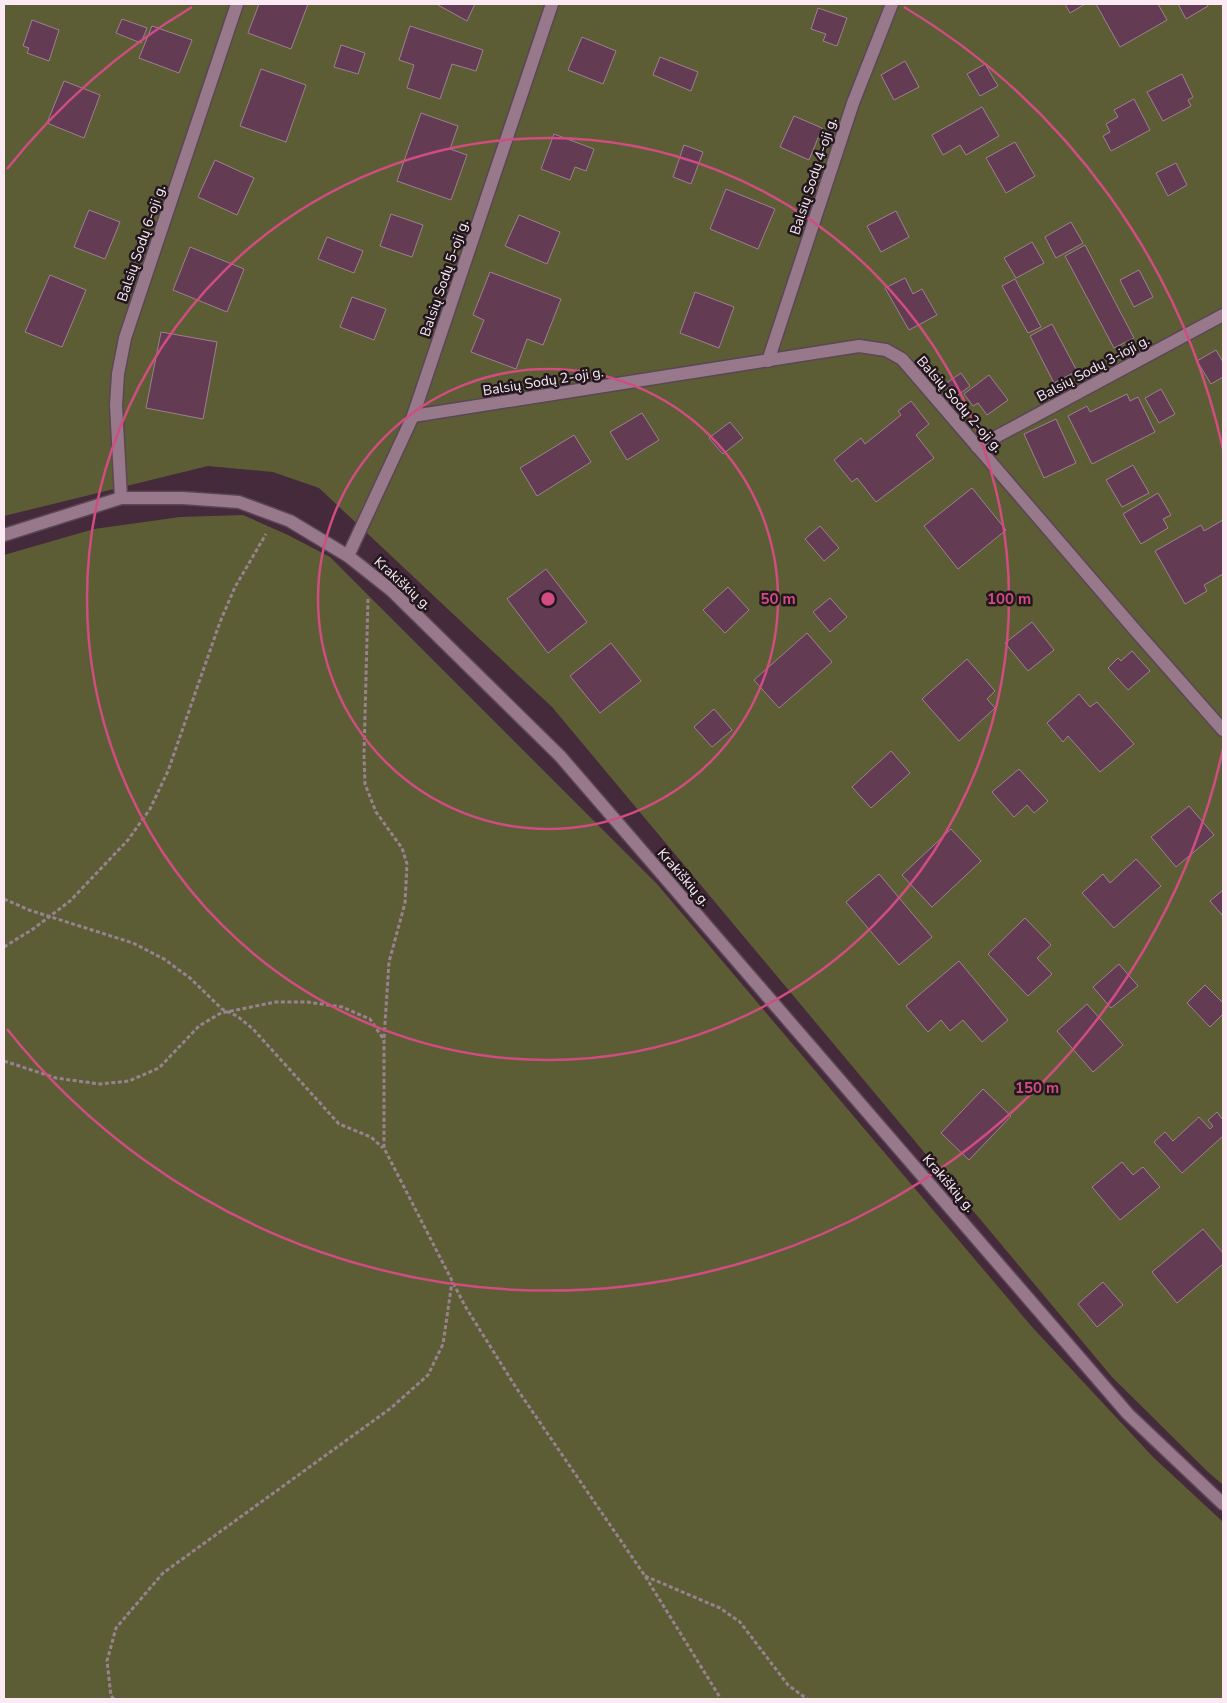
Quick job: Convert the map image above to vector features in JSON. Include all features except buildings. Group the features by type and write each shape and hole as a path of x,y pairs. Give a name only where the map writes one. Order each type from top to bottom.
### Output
{"street":[{"name":"Balsių Sodų 6-oji g.","path":"122,498 116,405 118,374 125,338 237,4"},
{"name":"Balsių Sodų 5-oji g.","path":"348,556 414,416 552,4"},
{"name":"Balsių Sodų 4-oji g.","path":"768,361 853,104 892,4"},
{"name":"Balsių Sodų 3-ioji g.","path":"978,447 1223,314"},
{"name":"Balsių Sodų 2-oji g.","path":"414,416 859,346 886,350 902,359 1223,730"},
{"name":"Krakiškių g.","path":"4,534 122,498 183,498 239,502 290,521 348,556 391,590 560,756 1128,1414 1223,1504"}],"path":[{"path":"4,947 33,929 70,901 128,840 150,810 168,771 220,622 235,587 276,516"},
{"path":"368,572 365,784 376,812 402,848 407,864 405,903 389,962 384,1040 384,1148"},
{"path":"4,900 132,943 164,959 190,978 222,1009 237,1016 253,1029 339,1124 371,1137 384,1148 465,1306 515,1386 645,1576 721,1699"},
{"path":"4,1062 56,1078 100,1084 129,1081 159,1068 199,1026 221,1013 276,1002 307,1002 342,1007 370,1019 384,1040"},
{"path":"114,1699 111,1696 107,1661 116,1628 163,1573 391,1408 428,1375 443,1344 452,1281"},
{"path":"645,1576 720,1608 740,1622 788,1685 807,1699"}],"green space":[{"path":"4,4 1223,4 1223,1485 1112,1377 552,707 319,488 273,472 208,466 4,516"},
{"path":"243,515 288,535 330,557 657,884 1033,1328 1153,1457 1223,1522 1223,1699 4,1699 4,555 94,529 180,517"}]}
